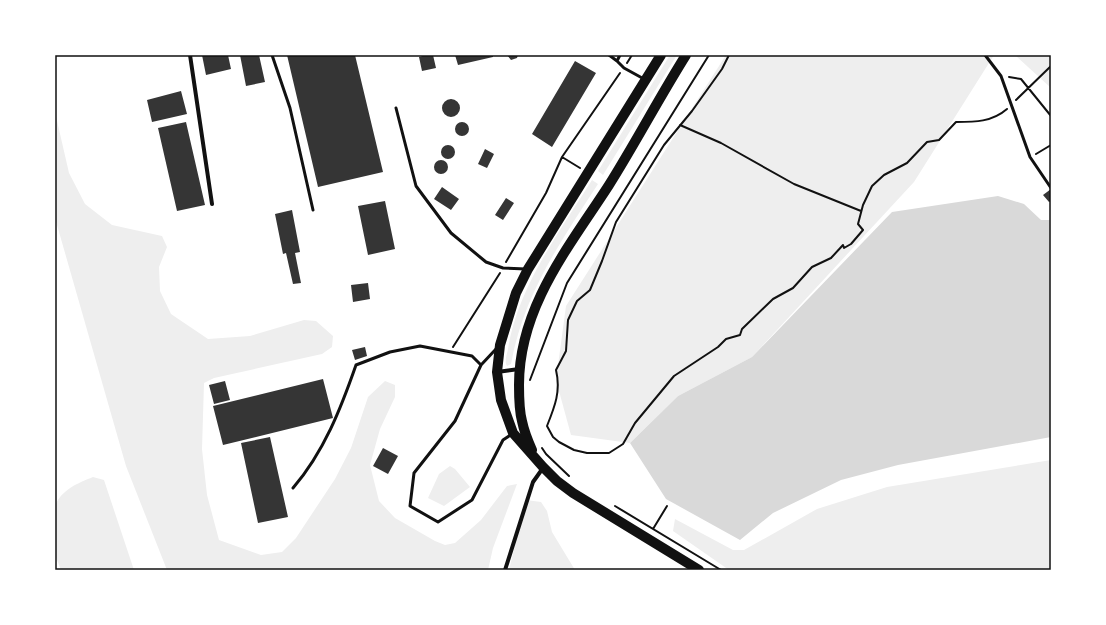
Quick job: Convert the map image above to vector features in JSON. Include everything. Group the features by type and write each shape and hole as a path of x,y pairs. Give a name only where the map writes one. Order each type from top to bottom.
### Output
{"main road":[{"path":"661,55 570,199 528,269 516,293 500,345 497,372 501,400 513,434 533,454 556,481 573,493 699,570"},
{"path":"533,454 524,427 519,399 519,369 523,347 534,309 546,283 583,221 608,185 686,55"}],"street":[{"path":"190,55 212,204"},
{"path":"497,372 519,369"},
{"path":"506,570 533,482 543,467"}],"lane":[{"path":"272,55 290,108 313,210"},
{"path":"609,55 624,68 645,80"},
{"path":"617,61 620,55"},
{"path":"985,55 999,73 1030,157 1051,188"},
{"path":"396,108 416,186 451,233 486,262 503,268 528,269"},
{"path":"500,345 480,365 455,421 414,473 410,506 438,522 472,500 503,440 524,427"},
{"path":"293,488 301,479 328,435 341,408 356,365 390,352 420,346 472,356 480,365"}],"path":[{"path":"450,352 503,268 546,193 562,157 632,55"},
{"path":"530,388 530,380 567,283 709,55"},
{"path":"729,55 722,69 664,145 616,222 590,290 577,301 568,320 566,351 556,370 559,384 555,405 547,426 553,437 574,450 587,453 608,453 623,444 635,423 674,376 718,347 726,339 740,335 742,330 772,300 793,288 812,267 831,258 844,244 844,248 851,244 863,230 858,224 861,211 872,186 884,175 907,163 927,142 939,140 956,122 989,120 1002,113 1028,86 1051,66"},
{"path":"999,73 1021,79 1051,116"},
{"path":"680,125 721,143 794,184 861,211"},
{"path":"1030,157 1051,145"},
{"path":"540,443 546,454 573,480"},
{"path":"613,504 721,570"},
{"path":"653,529 667,506"}],"shaded area":[{"path":"670,55 677,55 603,175 598,171"},
{"path":"726,55 994,55 914,182 752,357 678,396 630,443 571,435 556,380 566,306"},
{"path":"1015,55 1051,55 1051,88"},
{"path":"55,112 69,173 85,204 112,225 162,236 167,247 159,267 160,291 171,314 208,339 250,336 304,320 316,321 333,336 332,347 322,354 214,378 204,383 202,449 207,495 219,540 261,555 282,552 296,538 335,479 351,448 368,397 385,381 395,385 395,397 380,429 370,465 379,501 395,518 435,541 445,545 455,543 481,520 507,486 517,484 493,548 488,570 167,570 126,466 55,218"},
{"path":"592,180 598,184 557,248 534,291 517,338 511,364 507,366 506,358 513,326 530,282 541,261"},
{"path":"998,196 1024,204 1041,220 1051,220 1051,437 898,465 841,480 773,513 740,540 666,499 630,443 678,396 752,357 892,212"},
{"path":"1051,460 1051,570 729,570 673,531 675,519 733,550 744,550 817,509 887,487"},
{"path":"450,466 455,469 470,487 444,506 428,498 439,474"},
{"path":"93,477 104,480 134,570 61,570 55,555 55,506 66,491"},
{"path":"526,500 541,502 547,511 552,532 575,570 509,570"}],"building":[{"path":"202,55 228,55 231,69 206,75"},
{"path":"240,55 259,55 265,82 246,86"},
{"path":"287,55 355,55 383,172 318,187"},
{"path":"433,55 436,68 422,71 419,57"},
{"path":"455,55 493,55 493,57 458,65"},
{"path":"507,55 518,55 517,58 511,60"},
{"path":"575,61 596,73 552,147 532,134"},
{"path":"181,91 187,114 152,122 147,100"},
{"path":"451,99 457,102 460,108 457,114 451,117 445,114 442,108 445,102"},
{"path":"186,122 205,205 177,211 158,128"},
{"path":"462,122 467,124 469,129 467,134 462,136 457,134 455,129 457,124"},
{"path":"445,145 451,145 455,149 455,155 451,159 445,159 441,155 441,149"},
{"path":"485,149 494,154 487,168 478,164"},
{"path":"441,160 446,162 448,167 446,172 441,174 436,172 434,167 436,162"},
{"path":"442,187 459,199 451,210 434,199"},
{"path":"1051,189 1051,201 1049,202 1043,195"},
{"path":"506,198 514,203 503,220 495,215"},
{"path":"385,201 395,249 368,255 358,206"},
{"path":"292,210 300,252 295,253 301,283 293,284 286,253 283,254 275,214"},
{"path":"368,283 370,299 353,302 351,285"},
{"path":"365,347 367,356 355,360 352,350"},
{"path":"323,379 333,418 223,445 213,406"},
{"path":"225,381 230,400 214,404 209,385"},
{"path":"270,437 288,517 258,523 241,443"},
{"path":"383,448 398,456 388,474 373,466"}]}
